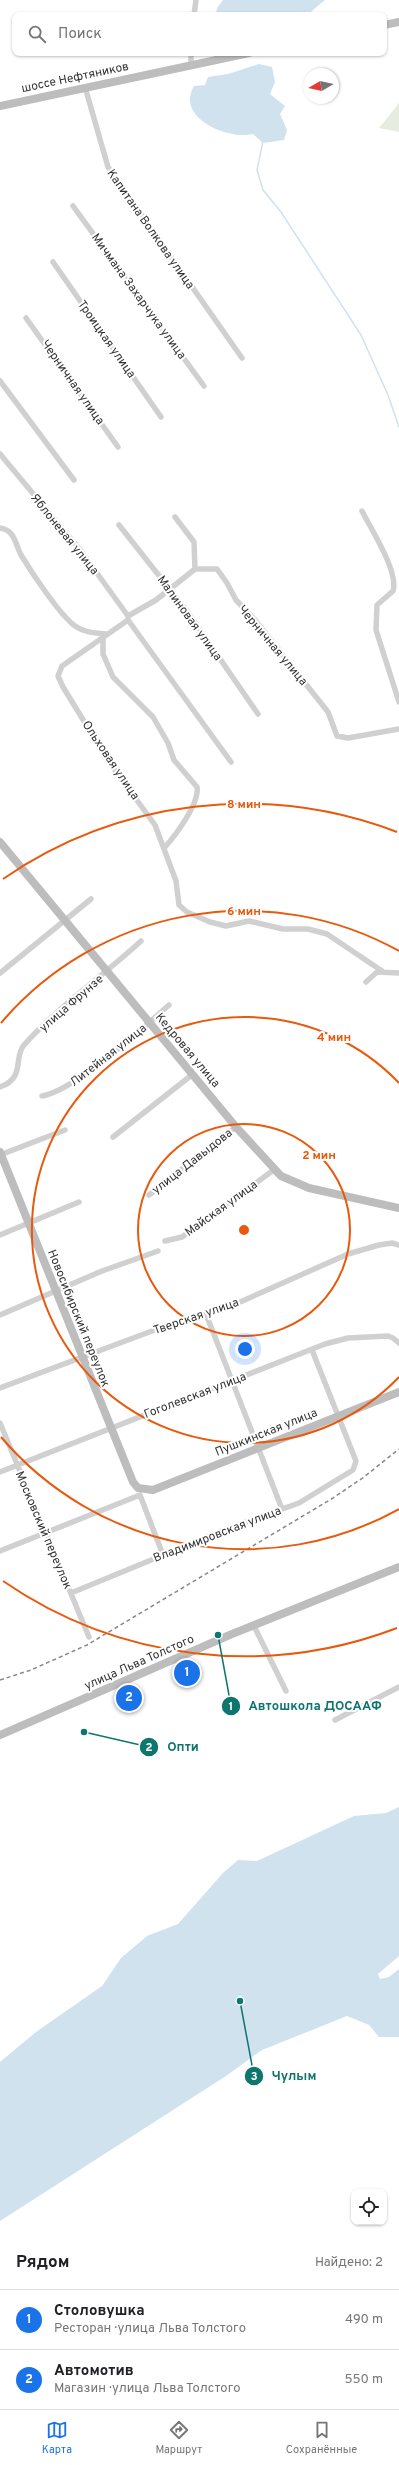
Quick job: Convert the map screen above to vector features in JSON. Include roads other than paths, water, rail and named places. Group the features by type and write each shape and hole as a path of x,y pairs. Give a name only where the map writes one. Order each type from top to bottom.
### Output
{"street":[{"path":"194,12 196,0"},
{"path":"387,24 399,22"},
{"path":"191,56 191,65"},
{"name":"шоссе Нефтяников","path":"0,106 234,56"},
{"name":"Капитана Волкова улица","path":"85,87 108,167 242,358"},
{"name":"Мичмана Захарчука улица","path":"74,206 204,386"},
{"name":"Троицкая улица","path":"53,262 161,417"},
{"name":"Черничная улица","path":"26,318 118,447"},
{"path":"0,381 74,480"},
{"name":"Яблоневая улица","path":"0,454 81,551 231,762"},
{"path":"362,510 386,557 395,581 393,591 377,605 375,624 399,702"},
{"path":"165,847 174,838 191,808 196,796 197,787 174,760 168,743 153,717 113,677 103,654 105,636 195,569 194,542 175,517"},
{"name":"Малиновая улица","path":"119,525 170,589 258,714"},
{"path":"0,528 12,533 28,565 75,626 89,633 105,636"},
{"name":"Черничная улица","path":"195,569 217,569 227,583 236,600 255,620 328,712 337,736 348,738 399,729"},
{"name":"Ольховая улица","path":"105,636 62,666 58,672 66,694 109,762 155,825 165,847 176,881 179,905 187,912 226,926 249,921 283,929 308,930 327,934 382,971"},
{"name":"Кедровая улица","path":"0,842 236,1126 284,1178 309,1188 399,1208"},
{"path":"0,973 66,921 91,899"},
{"name":"улица Фрунзе","path":"0,1087 8,1083 15,1075 23,1046 64,1007 142,941"},
{"path":"366,982 374,973 382,971 399,973"},
{"name":"Литейная улица","path":"42,1096 55,1093 78,1079 150,1022 169,1005"},
{"path":"113,1137 193,1074"},
{"name":"улица Давыдова","path":"149,1195 236,1126"},
{"path":"0,1154 66,1130"},
{"name":"Новосибирский переулок","path":"0,1154 133,1482 140,1492 163,1555"},
{"name":"Майская улица","path":"165,1241 182,1237 275,1169"},
{"path":"0,1235 79,1202"},
{"name":"Тверская улица","path":"0,1388 192,1316 206,1314 277,1286 336,1258 370,1247 392,1243 399,1245"},
{"path":"0,1315 57,1292 98,1272 158,1251"},
{"path":"206,1314 282,1509"},
{"name":"Гоголевская улица","path":"0,1472 232,1380 348,1338 394,1338 399,1344"},
{"path":"312,1350 338,1416"},
{"name":"Пушкинская улица","path":"0,1551 47,1533 140,1492 153,1490 399,1392"},
{"name":"Владимировская улица","path":"71,1592 303,1501 353,1470 356,1464 338,1416"},
{"name":"Московский переулок","path":"0,1423 89,1637"},
{"name":"улица Льва Толстого","path":"0,1735 254,1626 399,1568"},
{"path":"254,1626 286,1691"},
{"path":"335,1720 399,1687"}],"water":[{"path":"223,0 325,0 311,12 216,12 217,8"},
{"path":"259,64 272,67 275,82 270,94 285,106 280,114 287,130 284,140 263,143 253,134 231,134 218,130 198,117 192,108 190,97 194,86 205,85 208,77 228,74"},
{"path":"399,1807 399,1956 378,1974 380,1979 389,1977 399,1969 399,2037 379,2037 369,2025 347,2016 262,2050 226,2076 0,2221 0,2062 36,2032 102,1986 121,1958 147,1936 178,1924 223,1873 238,1860 257,1861 354,1816 386,1813"}],"waterway":[{"path":"263,141 257,170 263,190 281,212 361,335 388,395 399,427"}],"railway":[{"path":"0,1680 31,1670 87,1645 333,1498 364,1477 399,1449"}],"place":[{"name":"Автошкола ДОСААФ","path":"218,1635"},
{"name":"Столовушка","path":"187,1673"},
{"name":"Автомотив","path":"129,1698"},
{"name":"Опти","path":"84,1732"},
{"name":"Чулым","path":"240,2001"}]}
